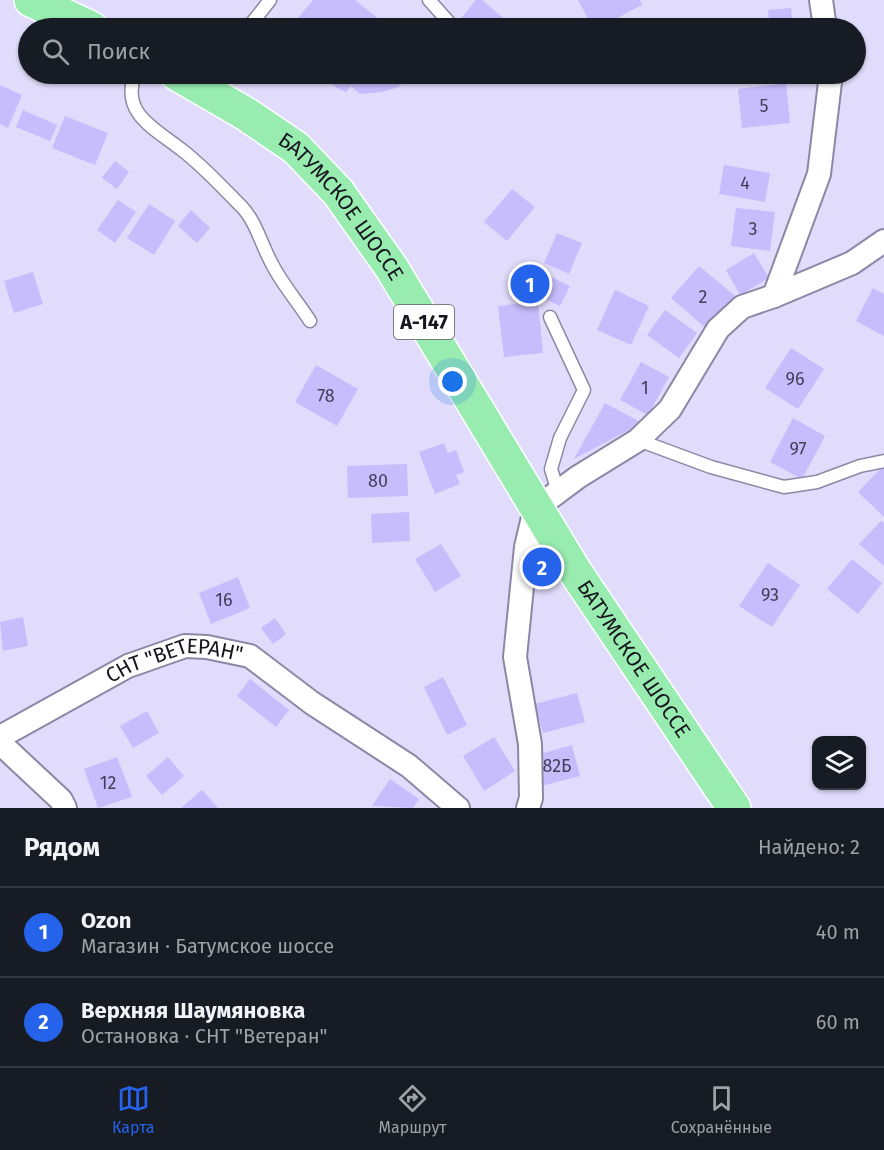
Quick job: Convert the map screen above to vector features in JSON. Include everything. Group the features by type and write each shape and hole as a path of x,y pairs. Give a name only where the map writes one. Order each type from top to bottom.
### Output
{"highway":[{"path":"31,0 70,18"},
{"name":"БАТУМСКОЕ ШОССЕ","path":"218,84 296,148 338,192 392,267 547,500 699,760 734,808"}],"street":[{"path":"821,0 824,18"},
{"path":"774,296 819,174 830,84"},
{"path":"528,808 531,798 530,744 515,657 526,547 547,500 638,440 670,409 718,329 742,307 852,263 884,241"},
{"name":"СНТ \"ВЕТЕРАН\"","path":"0,737 128,666 185,646 207,647 250,656 312,703 409,766 458,808"},
{"path":"0,743 61,800 65,808"}],"lane":[{"path":"256,18 270,0"},
{"path":"429,0 445,18"},
{"path":"131,84 129,88 132,101 153,132 182,150 246,212 273,267 310,321"},
{"path":"547,500 551,469 560,438 584,390 550,316"},
{"path":"638,440 711,467 784,488 817,482 884,460"}],"building":[{"path":"313,0 355,0 378,18 298,18"},
{"path":"476,0 482,0 503,18 461,18"},
{"path":"578,0 640,0 642,5 617,18 588,18"},
{"path":"791,8 792,18 769,18 768,10"},
{"path":"332,84 402,84 383,92 360,94 351,86 346,92"},
{"path":"786,84 790,123 742,128 738,89"},
{"path":"0,85 22,95 8,128 0,124"},
{"path":"23,110 57,125 50,141 16,127"},
{"path":"65,116 108,133 95,165 52,148"},
{"path":"115,161 129,172 117,189 102,178"},
{"path":"724,165 770,173 765,202 719,194"},
{"path":"512,189 535,207 507,241 484,222"},
{"path":"118,200 136,212 115,243 97,230"},
{"path":"149,204 175,221 154,255 127,238"},
{"path":"736,208 775,212 770,251 731,246"},
{"path":"191,210 210,228 197,243 178,226"},
{"path":"557,233 582,243 569,274 544,263"},
{"path":"754,253 769,278 740,295 726,270"},
{"path":"528,266 570,286 560,306 518,286"},
{"path":"699,266 735,296 707,329 671,298"},
{"path":"33,272 43,304 14,313 4,281"},
{"path":"873,288 884,294 884,336 856,321"},
{"path":"615,290 649,306 631,345 597,330"},
{"path":"538,301 543,353 504,357 498,306"},
{"path":"665,310 697,333 679,358 647,335"},
{"path":"791,348 824,369 798,409 765,388"},
{"path":"641,362 669,377 648,415 620,400"},
{"path":"316,365 358,389 337,426 295,402"},
{"path":"605,403 642,423 574,459"},
{"path":"793,418 825,436 802,479 770,462"},
{"path":"444,443 448,453 456,450 464,472 456,475 460,484 435,494 419,452"},
{"path":"407,464 408,496 348,498 347,466"},
{"path":"884,465 884,517 858,492"},
{"path":"409,512 410,541 372,543 371,514"},
{"path":"881,521 884,523 884,566 859,544"},
{"path":"441,544 461,576 435,592 415,559"},
{"path":"852,559 882,583 858,614 827,589"},
{"path":"768,563 800,585 772,627 739,606"},
{"path":"238,577 250,608 211,624 199,593"},
{"path":"23,617 28,646 3,651 0,622"},
{"path":"275,618 286,634 273,644 261,628"},
{"path":"443,677 467,725 447,735 424,687"},
{"path":"250,679 289,710 276,727 237,696"},
{"path":"577,693 585,722 543,733 535,704"},
{"path":"147,711 159,733 133,748 120,726"},
{"path":"494,737 515,771 484,791 463,756"},
{"path":"572,745 580,776 541,786 533,756"},
{"path":"117,757 132,797 98,808 84,769"},
{"path":"168,757 184,776 162,795 146,776"},
{"path":"390,779 419,799 413,808 372,806"},
{"path":"202,790 218,808 181,808"}],"place":[{"name":"Ozon","path":"530,284"},
{"name":"Верхняя Шаумяновка","path":"542,567"}]}
